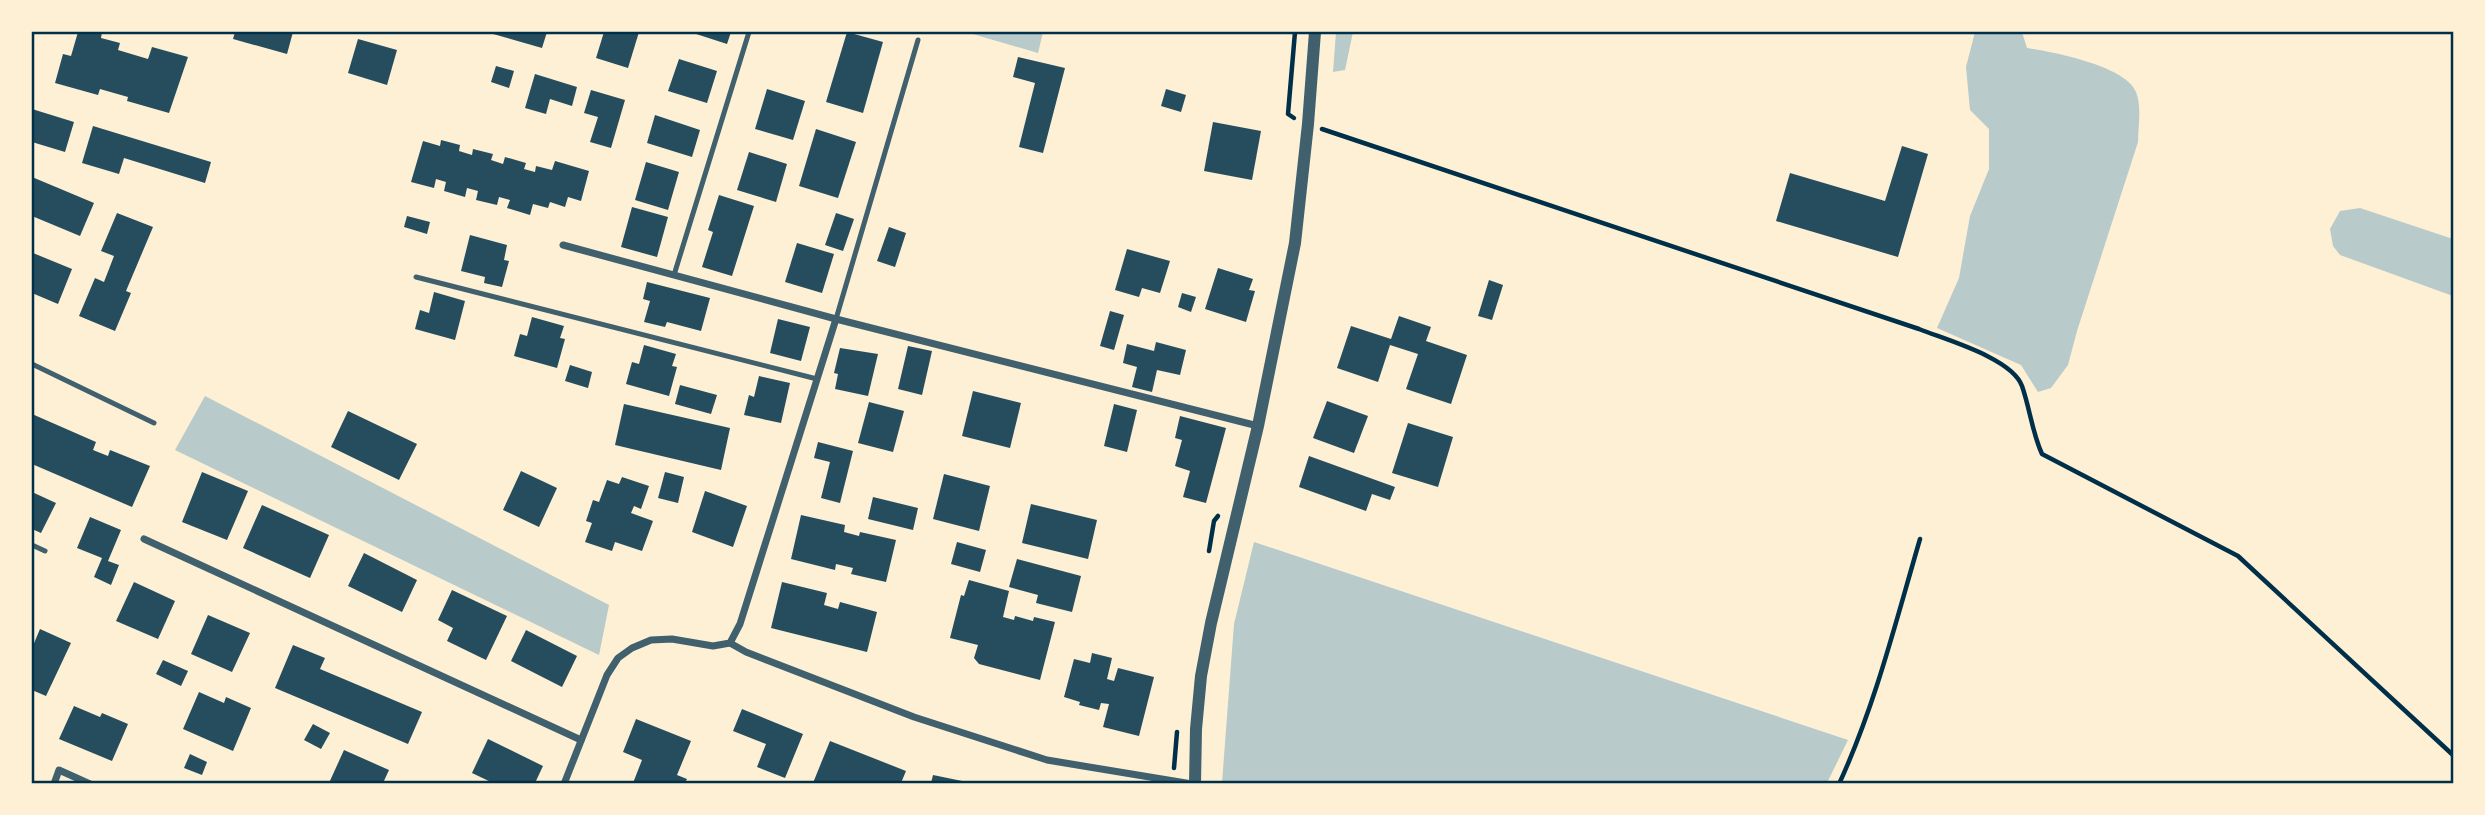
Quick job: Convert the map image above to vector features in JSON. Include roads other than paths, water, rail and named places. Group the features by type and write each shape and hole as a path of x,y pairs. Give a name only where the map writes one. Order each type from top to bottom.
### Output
{"street":[{"path":"564,783 607,675 618,658 651,640 672,639 713,646 730,643 746,652 914,717 1047,760 1194,783 1201,676 1211,622 1258,426 1290,273 1308,124 1315,32"},
{"path":"563,245 836,319 1258,426"},
{"path":"730,643 740,624 836,319"},
{"path":"144,539 582,740"},
{"path":"54,783 59,770 90,783"}],"lane":[{"path":"674,275 749,32"},
{"path":"836,319 918,40"},
{"path":"416,277 817,379"},
{"path":"32,364 155,423"},
{"path":"32,545 45,551"}]}
